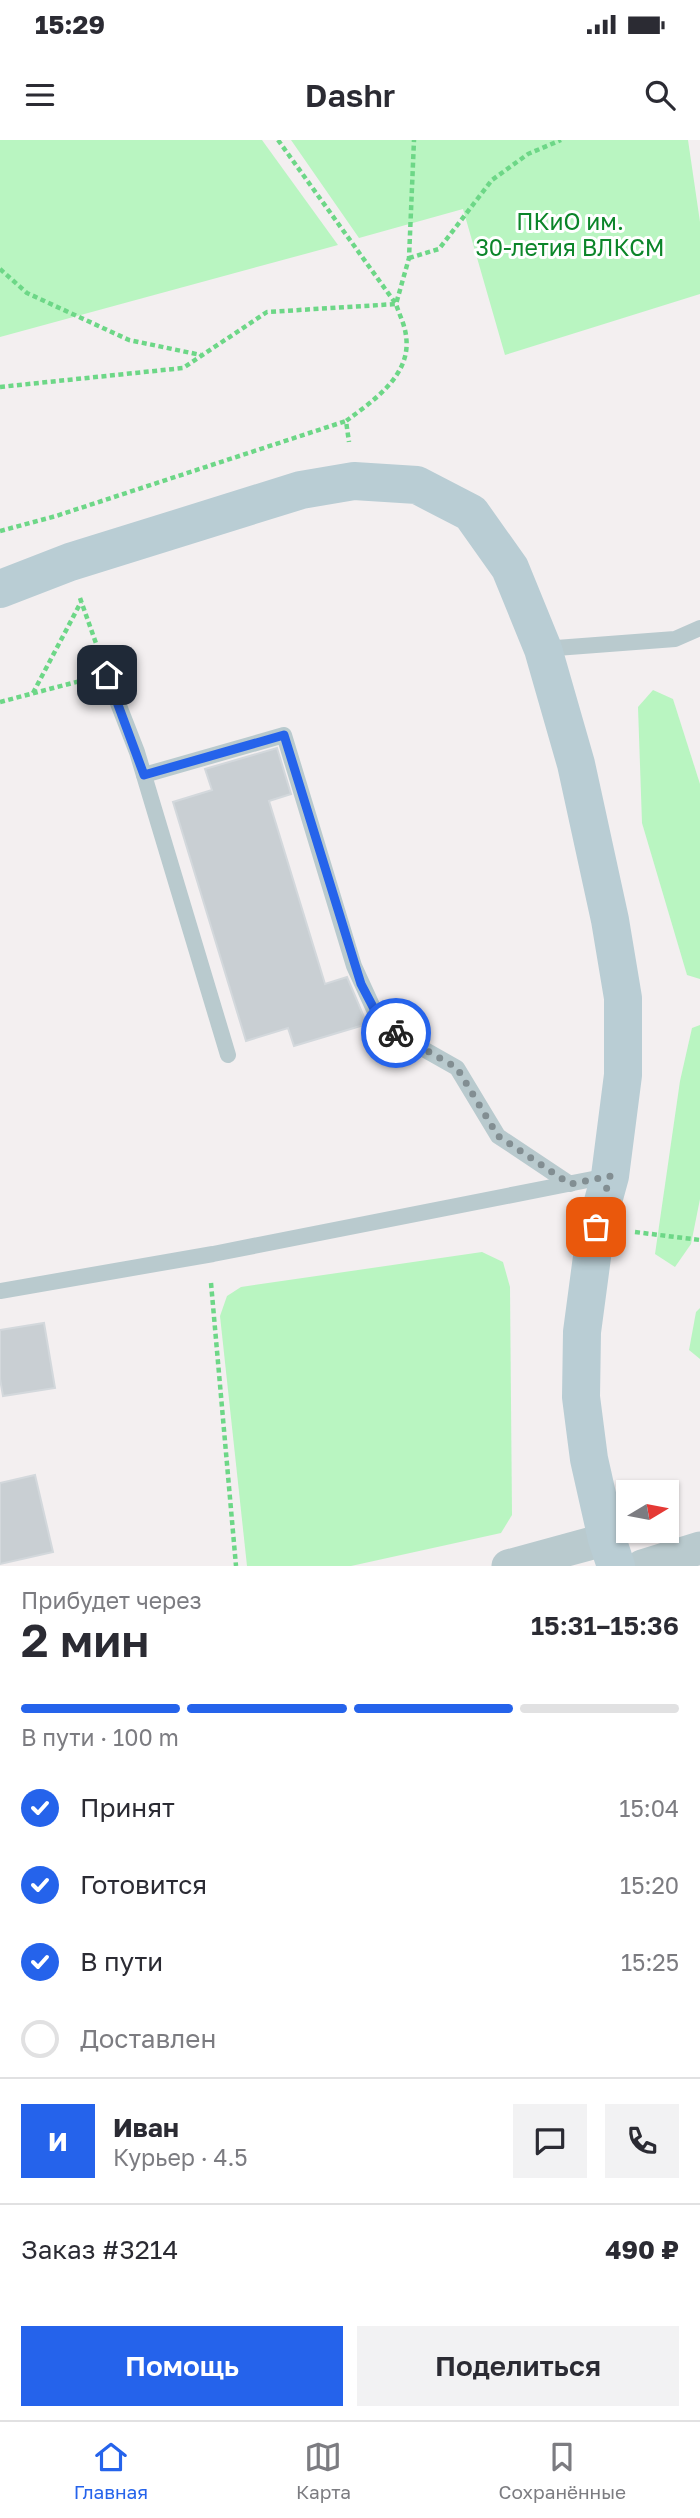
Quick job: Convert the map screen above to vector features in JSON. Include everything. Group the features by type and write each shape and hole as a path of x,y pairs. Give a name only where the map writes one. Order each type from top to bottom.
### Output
{"main road":[{"path":"0,589 70,562 301,490 354,481 417,485 471,513 510,568 543,649 576,764 610,920 623,999 623,1075 610,1176 596,1227 582,1332 581,1397 589,1460 612,1553"}],"street":[{"path":"642,1566 700,1548"},
{"path":"509,1566 612,1553"}],"lane":[{"path":"543,649 675,639 700,628"},
{"path":"107,675 144,775 228,1055"},
{"path":"144,775 284,735 354,966 382,1024 457,1068 498,1136 570,1184"},
{"path":"0,1291 213,1254 610,1176"}],"path":[{"path":"0,531 56,516 346,421 383,393 405,361 407,335 396,304 278,140"},
{"path":"396,304 409,258 414,140"},
{"path":"409,258 439,249 492,180 528,154 561,140"},
{"path":"0,269 27,293 129,340 201,355"},
{"path":"0,387 183,368 267,312 396,304"},
{"path":"346,421 354,481"},
{"path":"32,694 81,601"},
{"path":"0,702 107,675"},
{"path":"596,1227 700,1240"},
{"path":"213,1254 211,1291 236,1566"}],"green space":[{"path":"0,140 262,140 338,245 0,337"},
{"name":"ПКиО им. 30-летия ВЛКСМ","path":"291,140 688,140 700,222 700,294 505,355 463,209 359,238"},
{"path":"653,690 673,699 700,784 700,979 687,975 642,823 638,707"},
{"path":"700,1025 700,1199 691,1244 675,1267 655,1254 680,1081 692,1028"},
{"path":"482,1252 503,1262 510,1287 512,1515 501,1533 351,1566 247,1566 220,1316 227,1296 241,1287"},
{"path":"700,1308 700,1359 689,1350 696,1312"}],"building":[{"path":"277,748 291,794 269,801 325,984 347,977 367,1024 294,1046 288,1028 246,1041 173,802 212,790 205,769"},
{"path":"44,1323 55,1388 3,1396 0,1379 0,1330"},
{"path":"35,1475 53,1552 0,1564 0,1483"}],"way so far":[{"path":"396,1033 457,1068 498,1136 570,1184 610,1176 596,1227"}],"route":[{"path":"107,675 144,775 284,735 354,966 382,1024 396,1033"}]}
